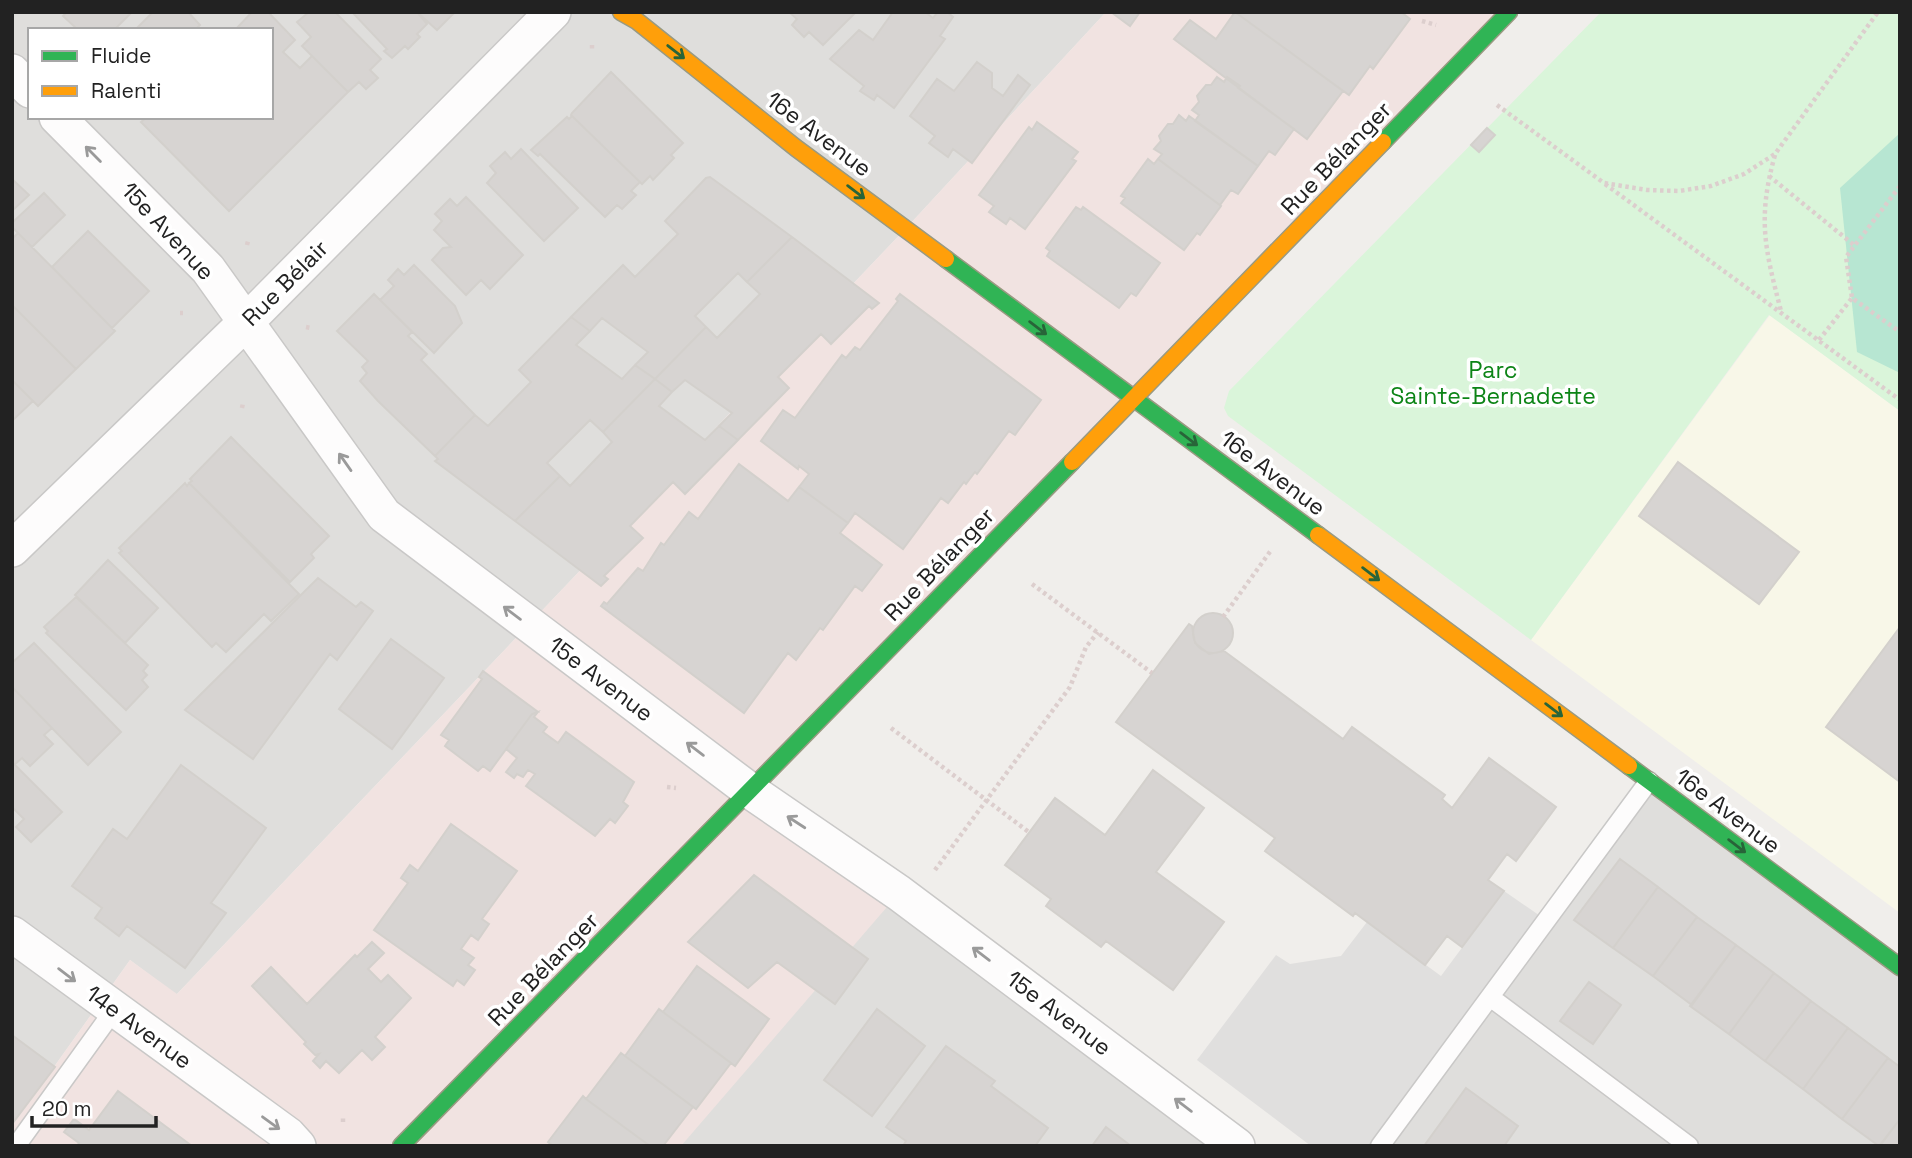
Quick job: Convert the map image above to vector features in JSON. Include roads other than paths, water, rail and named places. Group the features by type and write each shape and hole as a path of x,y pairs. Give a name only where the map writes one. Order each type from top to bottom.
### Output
{"street":[{"name":"Rue Bélair","path":"12,549 245,324 554,12"},
{"name":"16e Avenue","path":"621,12 637,21 796,148 1900,967"},
{"name":"Rue Bélanger","path":"401,1146 1134,398 1502,14"},
{"path":"12,72 28,88"},
{"name":"15e Avenue","path":"59,119 208,269 384,515 749,790 899,893 1237,1146"},
{"name":"14e Avenue","path":"12,934 288,1135 299,1146"}],"lane":[{"path":"1380,1146 1649,781"},
{"path":"1490,997 1689,1146"},
{"path":"16,1146 114,1010"}],"park label":[{"name":"Parc Sainte-Bernadette","path":"1493,383"}]}
